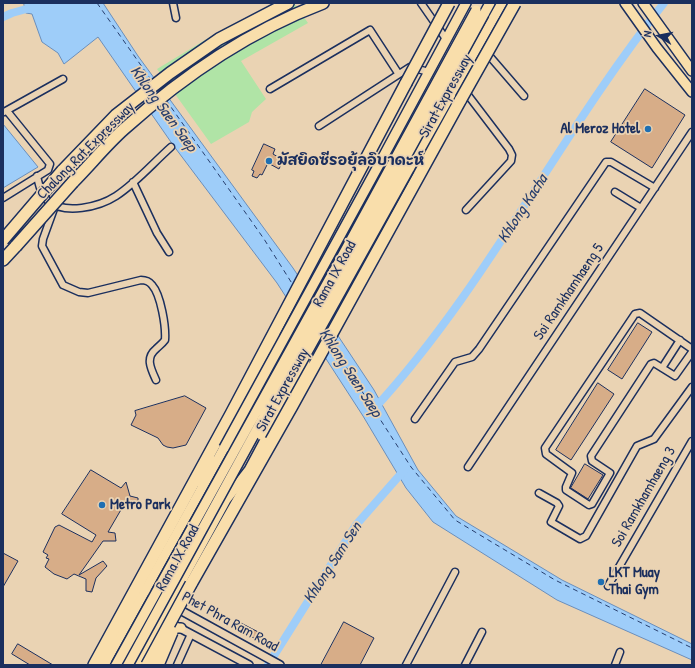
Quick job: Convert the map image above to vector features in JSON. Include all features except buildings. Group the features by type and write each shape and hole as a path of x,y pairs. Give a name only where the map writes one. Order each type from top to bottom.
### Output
{"highway":[{"name":"Chalong Rat Expressway","path":"3,240 62,171 116,116 170,73 219,39 288,3"},
{"name":"Chalong Rat Expressway","path":"3,260 73,182 123,130 176,86 228,49 299,12 323,3"},
{"path":"94,665 235,406 449,3"},
{"name":"Sirat Expressway","path":"147,665 515,3"},
{"path":"158,665 191,584"},
{"path":"140,665 144,648"}],"main road":[{"name":"Rama IX Road","path":"104,665 466,3"},
{"name":"Rama IX Road","path":"116,665 339,262 480,3"},
{"name":"Rama IX Road","path":"128,665 490,3"},
{"name":"Rama IX Road","path":"135,665 502,3"},
{"path":"625,3 657,48 692,92"},
{"path":"643,3 692,70"},
{"path":"202,487 212,453 271,344 278,339 288,339 298,344 305,351 305,365 249,470 225,501"},
{"path":"155,630 181,628"}],"street":[{"path":"173,3 176,18"},
{"path":"421,3 446,39"},
{"path":"270,89 370,30 398,73"},
{"path":"479,44 524,96"},
{"path":"319,126 398,73 410,67 429,72"},
{"path":"3,198 48,170 49,163 5,112 63,79"},
{"path":"458,82 512,155 511,161 466,210"},
{"name":"Soi Ramkhamhaeng 5","path":"468,467 692,132"},
{"path":"37,176 44,196 55,205 72,208 99,204 116,196 171,146"},
{"path":"415,419 455,362 472,357 479,350 606,162 611,162 655,188"},
{"path":"133,182 157,233 170,252"},
{"path":"615,192 641,208"},
{"path":"55,205 42,246 64,285 79,292 88,293 141,280 146,280 153,285 166,329 165,340 150,358 150,364 156,380"},
{"path":"692,349 638,312 545,448 546,454 572,473 566,490 589,505 592,504 610,473 592,461 591,456 650,364 654,363 675,376 692,352"},
{"path":"662,368 680,340"},
{"path":"539,493 557,503 559,506 551,522 580,539 586,536 637,446 654,439 692,387"},
{"name":"Soi Ramkhamhaeng 3","path":"608,586 692,441"},
{"path":"406,665 455,572"},
{"name":"Phet Phra Ram Road","path":"145,591 280,665"},
{"name":"Phet Phra Ram Road","path":"137,605 248,665"},
{"path":"465,665 482,632"},
{"path":"177,665 191,634"},
{"path":"615,665 620,652"}],"green space":[{"path":"274,3 294,3 308,23 241,61 266,99 252,112 249,122 211,144 157,69 220,31"}],"water":[{"name":"Khlong Saen Saep","path":"24,3 103,3 138,56 293,268 374,390 418,470 456,516 562,580 692,644 692,660 557,600 433,522 406,488 363,416 277,283 173,145 98,37 64,64 58,53 42,42 32,14 26,13"},
{"path":"3,124 38,167 3,188"}],"waterway":[{"path":"3,17 48,3"},
{"name":"Khlong Kacha","path":"374,409 415,362 452,312 488,261 591,104 626,53 664,3"},
{"name":"Khlong Sam Sen","path":"268,665 356,525 406,468"}],"ferry route":[{"path":"97,3 152,81"},
{"path":"166,100 264,239 293,285"},
{"path":"332,345 411,467 455,520 555,580 692,648"}],"place":[{"name":"Al Meroz Hotel","path":"648,129"},
{"name":"มัสยิดซีรอยุ้ลอิบาดะห์","path":"269,161"},
{"name":"Metro Park","path":"102,505"},
{"name":"LKT Muay Thai Gym","path":"601,582"}]}
